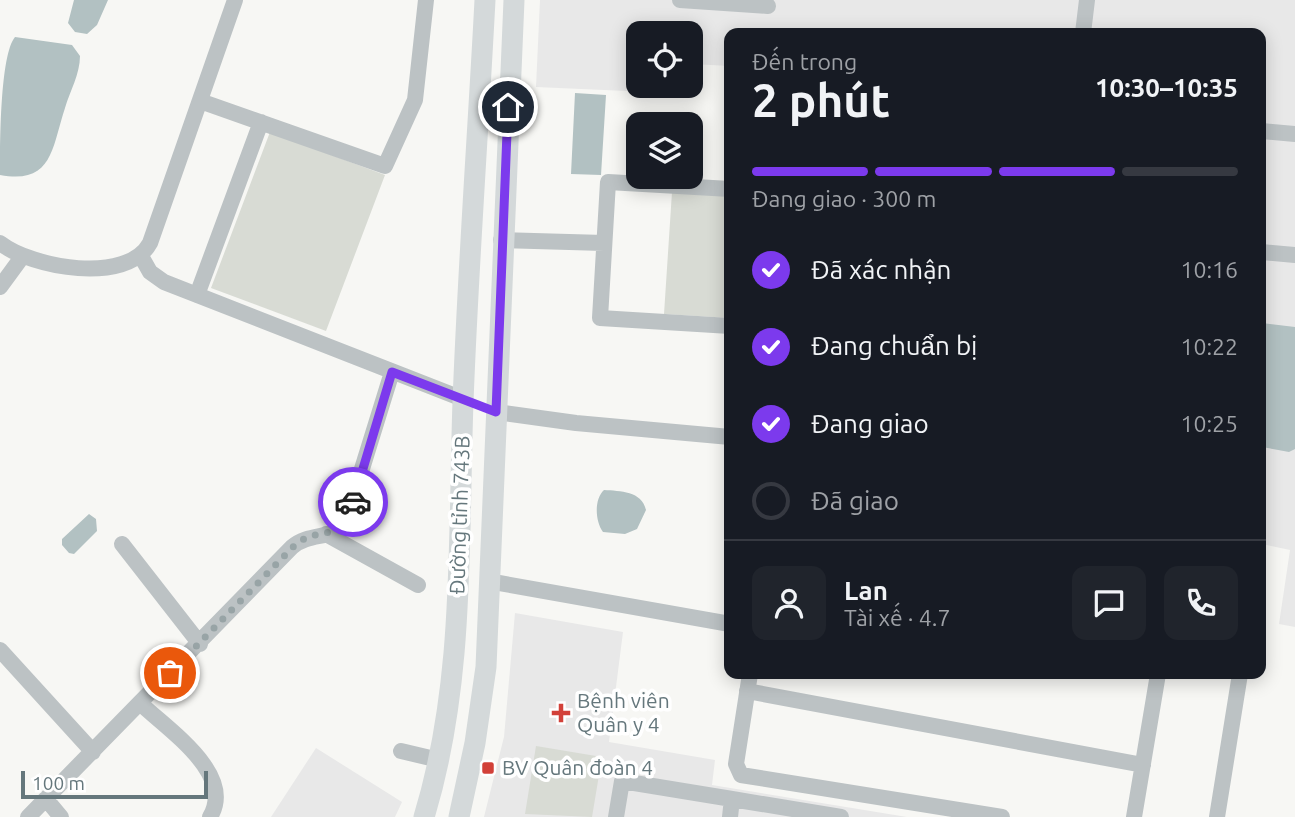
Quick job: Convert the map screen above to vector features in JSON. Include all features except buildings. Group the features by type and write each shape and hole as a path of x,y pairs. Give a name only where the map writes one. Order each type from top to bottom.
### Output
{"main road":[{"name":"Đường tỉnh 743B","path":"424,817 439,760 453,685 463,400 485,0"},
{"name":"Đường tỉnh 743B","path":"459,817 475,743 486,667 501,246 514,0"},
{"path":"463,400 496,412"}],"lane":[{"path":"0,243 22,257 82,267 115,266 141,256 150,243 235,0"},
{"path":"200,101 385,166 415,100 426,0"},
{"path":"680,0 768,6"},
{"path":"1084,28 1087,0"},
{"path":"197,295 261,122"},
{"path":"1266,131 1295,134"},
{"path":"724,189 608,182 600,318 724,326"},
{"path":"501,246 604,249"},
{"path":"1266,252 1295,255"},
{"path":"141,256 146,267 158,279 463,400"},
{"path":"0,287 22,257"},
{"path":"28,817 292,547 305,538 339,531 347,522 392,372"},
{"path":"496,412 724,436"},
{"path":"326,534 418,585"},
{"path":"122,544 200,643"},
{"path":"488,581 724,623"},
{"path":"0,650 93,752"},
{"path":"749,679 736,764 741,775 1002,817"},
{"path":"1135,817 1157,679"},
{"path":"1217,817 1239,679"},
{"path":"747,691 1143,765"},
{"path":"140,703 212,775 218,800 210,817"},
{"path":"401,751 439,760"},
{"path":"616,817 622,781 841,817"},
{"path":"46,799 61,817"},
{"path":"730,817 732,799"}],"shaded area":[{"path":"74,0 108,0 97,25 87,34 75,32 68,23"},
{"path":"540,0 1295,0 1295,627 1279,624 1290,550 1266,545 1266,28 724,28 724,66 703,65 703,21 626,21 626,91 536,87"},
{"path":"15,37 72,45 80,56 77,76 48,160 31,174 17,177 0,175 4,80 6,62"},
{"path":"575,93 606,95 601,175 571,174"},
{"path":"270,132 385,175 326,331 211,288"},
{"path":"672,192 724,196 724,318 664,314"},
{"path":"1266,323 1295,327 1295,449 1289,452 1266,448"},
{"path":"604,490 630,493 640,499 646,510 637,529 625,534 603,532 598,522 597,510 598,499"},
{"path":"89,514 96,519 97,531 74,554 69,553 62,545 62,539"},
{"name":"Bệnh viên Quân y 4","path":"515,613 623,632 609,742 715,760 712,785 907,817 484,817 504,737"},
{"path":"536,746 602,757 592,817 525,814"},
{"path":"316,748 402,802 395,817 271,817"}],"way so far":[{"path":"170,673 292,547 305,538 333,533 344,527 353,502"}],"place":[{"name":"Bệnh viên Quân y 4","path":"561,713"},
{"name":"BV Quân đoàn 4","path":"488,768"}],"route":[{"path":"353,502 392,372 496,412 508,107"}]}
